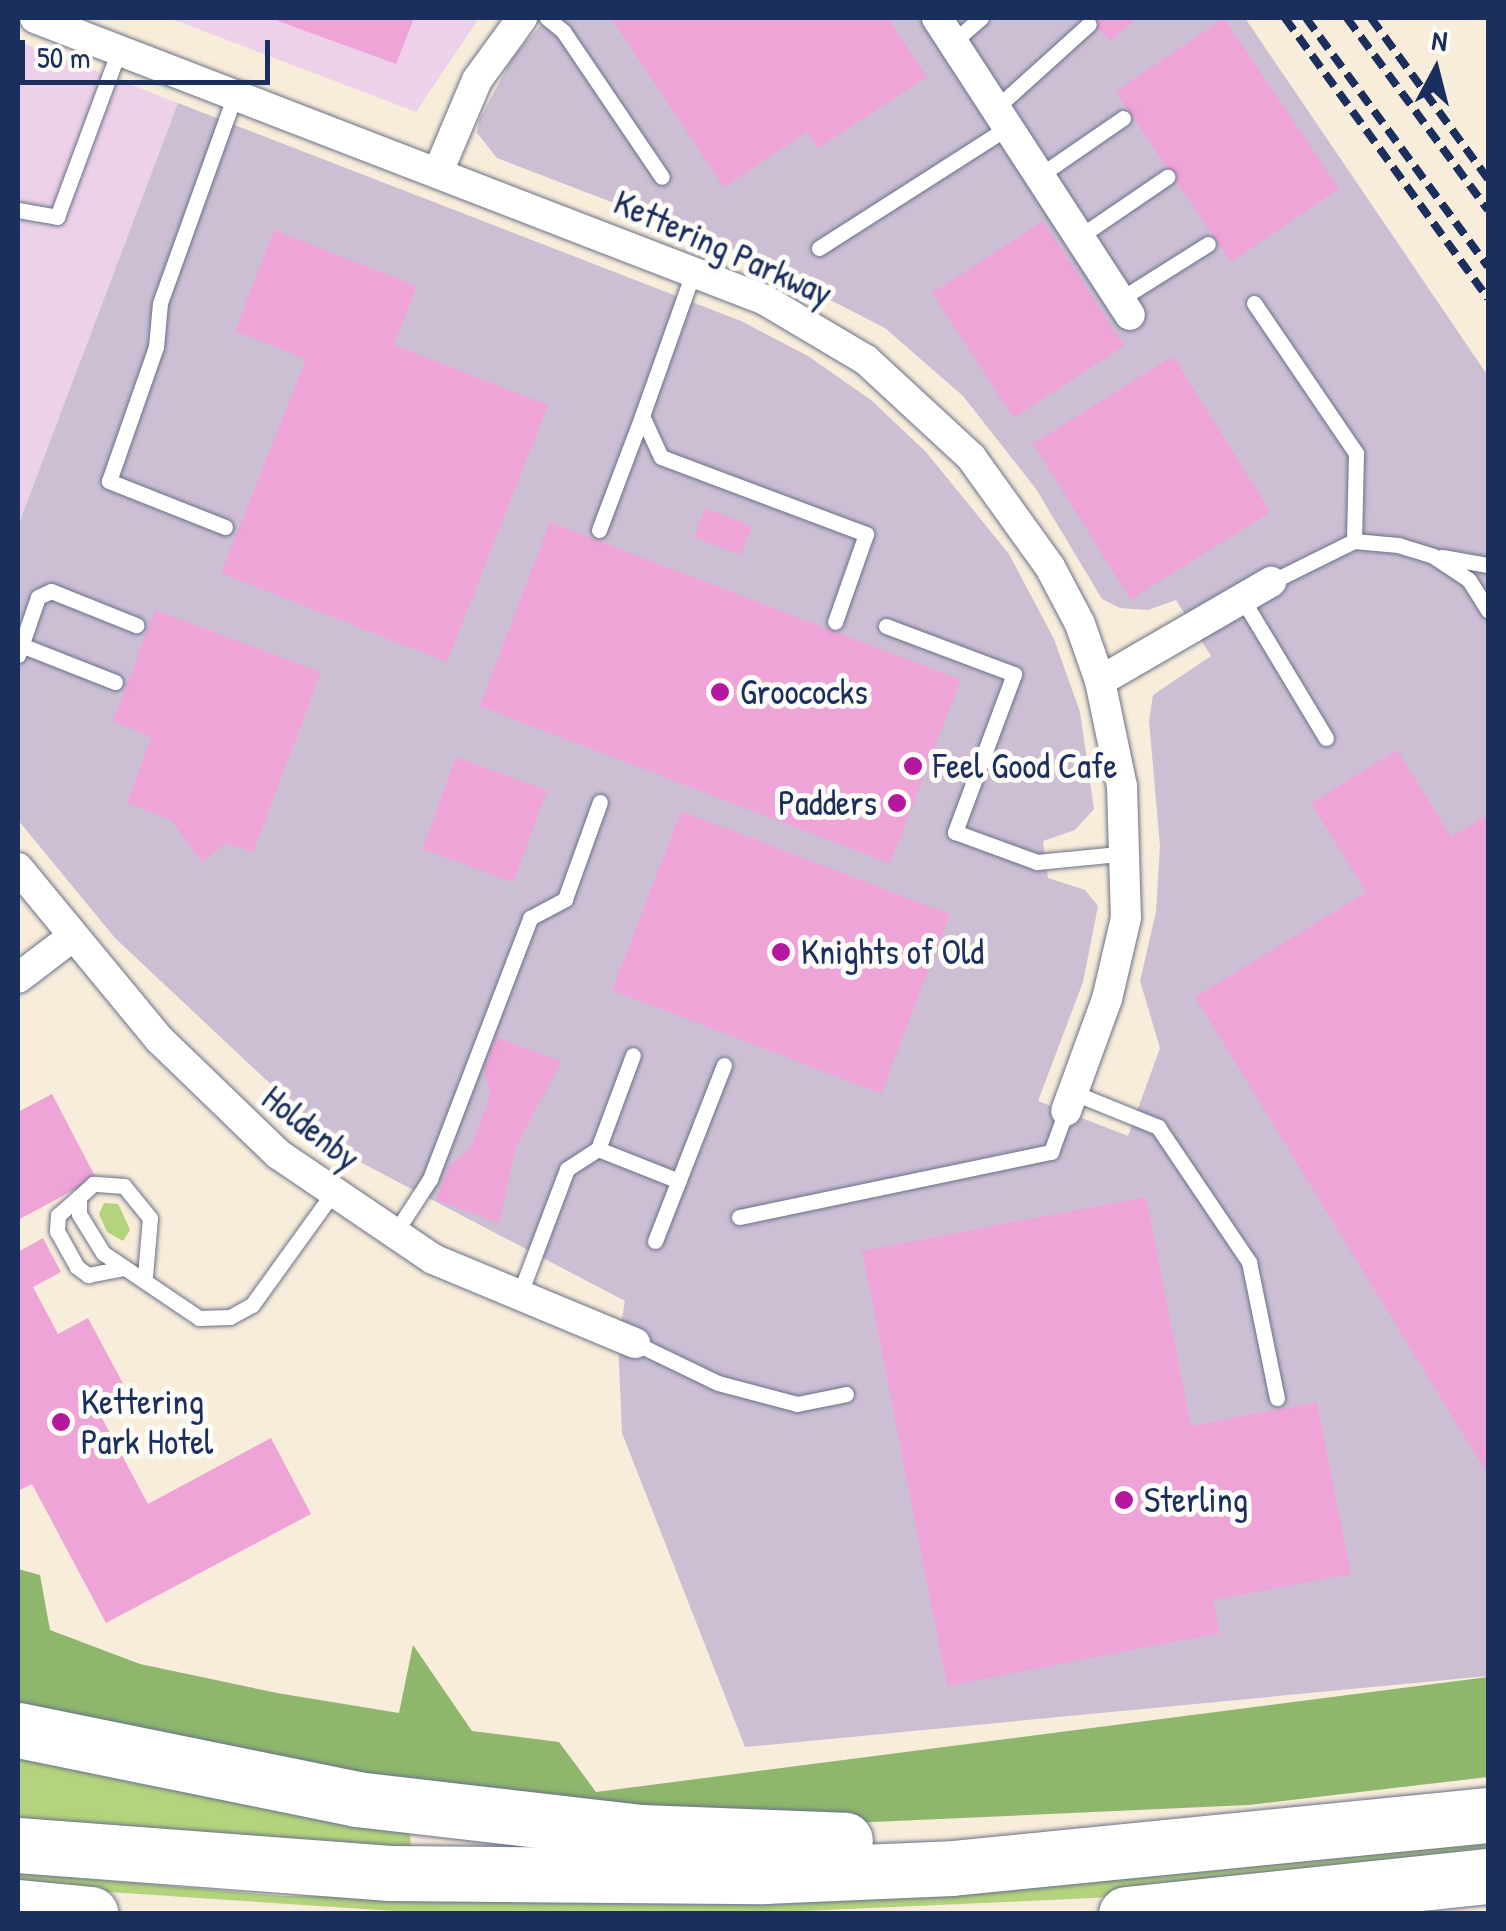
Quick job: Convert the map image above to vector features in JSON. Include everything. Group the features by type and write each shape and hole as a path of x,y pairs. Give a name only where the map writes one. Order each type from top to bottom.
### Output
{"highway":[{"path":"18,1730 356,1799 622,1830 1123,1852"},
{"path":"18,1846 227,1865 581,1878 934,1869 1488,1815"},
{"path":"1126,1914 1488,1877"},
{"path":"1359,1914 1488,1877"},
{"path":"18,1906 91,1914"}],"street":[{"name":"Kettering Parkway","path":"35,18 694,270 814,326 936,422 971,457 1050,567 1100,680 1128,853 1126,918 1111,983 1069,1102"},
{"path":"438,172 477,80 522,18"},
{"path":"945,30 1124,308"},
{"path":"1100,680 1271,582"},
{"name":"Holdenby","path":"18,868 72,937 208,1092 332,1194 393,1236 520,1296 635,1343"},
{"path":"18,978 72,937"}],"lane":[{"path":"547,18 563,31 662,177"},
{"path":"945,30 981,18"},
{"path":"819,248 1002,117 1089,24"},
{"path":"18,210 57,217 119,50"},
{"path":"225,526 109,481 156,346 160,304 235,95"},
{"path":"1039,176 1123,118"},
{"path":"1079,237 1167,177"},
{"path":"1124,308 1208,244"},
{"path":"598,530 694,270"},
{"path":"1254,303 1356,453 1354,541"},
{"path":"642,416 661,457 866,534 835,622"},
{"path":"1271,582 1354,541 1488,565"},
{"path":"1433,556 1469,580 1488,611"},
{"path":"115,682 19,650 38,596 51,591 136,625"},
{"path":"1243,600 1326,738"},
{"path":"886,626 1014,674 955,832 1037,862 1128,853"},
{"path":"393,1236 430,1179 530,918 565,899 600,802"},
{"path":"520,1296 566,1168 598,1149 633,1054"},
{"path":"655,1240 724,1065"},
{"path":"739,1216 1051,1152 1069,1102 1158,1128 1250,1262 1277,1398"},
{"path":"598,1149 679,1181"},
{"path":"124,1268 88,1274 77,1267 57,1231 58,1216 79,1197 111,1182 135,1194 152,1232 144,1276"},
{"path":"79,1197 80,1214 102,1253 144,1276 181,1312 230,1317 260,1296 332,1194"},
{"path":"635,1343 718,1383 796,1404 846,1394"}],"shaded area":[{"path":"169,18 479,18 416,112"},
{"path":"547,18 1245,18 1488,376 1488,1676 745,1747 622,1433 618,1341 625,1301 345,1154 115,938 18,820 18,526 178,103 741,321 808,356 871,400 926,452 1009,554 1054,639 1080,712 1094,809 1075,830 1043,841 1048,878 1085,890 1098,906 1083,982 1038,1101 1128,1136 1160,1048 1140,981 1156,912 1160,846 1149,721 1153,695 1211,656 1176,600 1148,610 1120,608 1102,599 1036,489 963,396 885,328 723,245 497,158 477,133 479,120 513,57"},
{"path":"18,41 178,103 18,526"}],"green space":[{"path":"104,1203 118,1204 130,1230 123,1241 107,1232 99,1214"},
{"path":"18,1569 40,1575 50,1630 140,1664 277,1693 399,1713 413,1645 472,1731 559,1742 596,1792 1488,1677 1488,1777 1248,1805 828,1824 381,1789 18,1714"},
{"path":"18,1757 134,1783 410,1828 411,1858 18,1819"},
{"path":"1488,1837 1488,1855 1094,1898 802,1911 440,1914 18,1886 18,1873 284,1896 812,1900 1212,1871"}],"building":[{"path":"270,18 414,18 396,64"},
{"path":"611,18 888,18 927,77 818,148 807,132 724,187"},
{"path":"1088,18 1137,18 1110,41"},
{"path":"1224,18 1339,189 1231,262 1115,91"},
{"path":"1043,221 1124,346 1013,418 932,293"},
{"path":"274,230 417,286 394,345 548,405 447,662 221,573 306,359 235,331"},
{"path":"1173,356 1271,512 1131,599 1033,443"},
{"path":"705,508 752,526 741,555 694,537"},
{"name":"Groococks","path":"550,522 961,680 890,864 479,706"},
{"path":"155,610 321,672 253,852 227,843 202,862 171,820 127,803 151,737 113,721"},
{"path":"1397,750 1451,837 1485,816 1488,822 1488,1475 1195,997 1366,892 1311,803"},
{"path":"456,757 547,790 514,882 422,849"},
{"name":"Knights of Old","path":"681,811 950,914 881,1093 612,990"},
{"path":"496,1037 561,1061 516,1147 499,1223 436,1200 449,1166 470,1149 490,1096 484,1069"},
{"path":"52,1094 96,1178 18,1220 18,1112"},
{"name":"Sterling","path":"1146,1197 1191,1426 1317,1402 1351,1574 1213,1600 1220,1633 947,1686 862,1251"},
{"name":"Kettering Park Hotel","path":"43,1238 61,1272 33,1287 58,1334 88,1318 127,1391 96,1407 148,1504 271,1438 311,1514 106,1623 32,1484 18,1491 18,1245 20,1251"}],"railway":[{"path":"1285,18 1488,298"},
{"path":"1306,18 1488,267"},
{"path":"1347,18 1488,210"},
{"path":"1371,18 1488,179"}],"place":[{"name":"Groococks","path":"720,692"},
{"name":"Feel Good Cafe","path":"913,766"},
{"name":"Padders","path":"897,803"},
{"name":"Knights of Old","path":"781,952"},
{"name":"Kettering Park Hotel","path":"61,1422"},
{"name":"Sterling","path":"1124,1500"}]}
